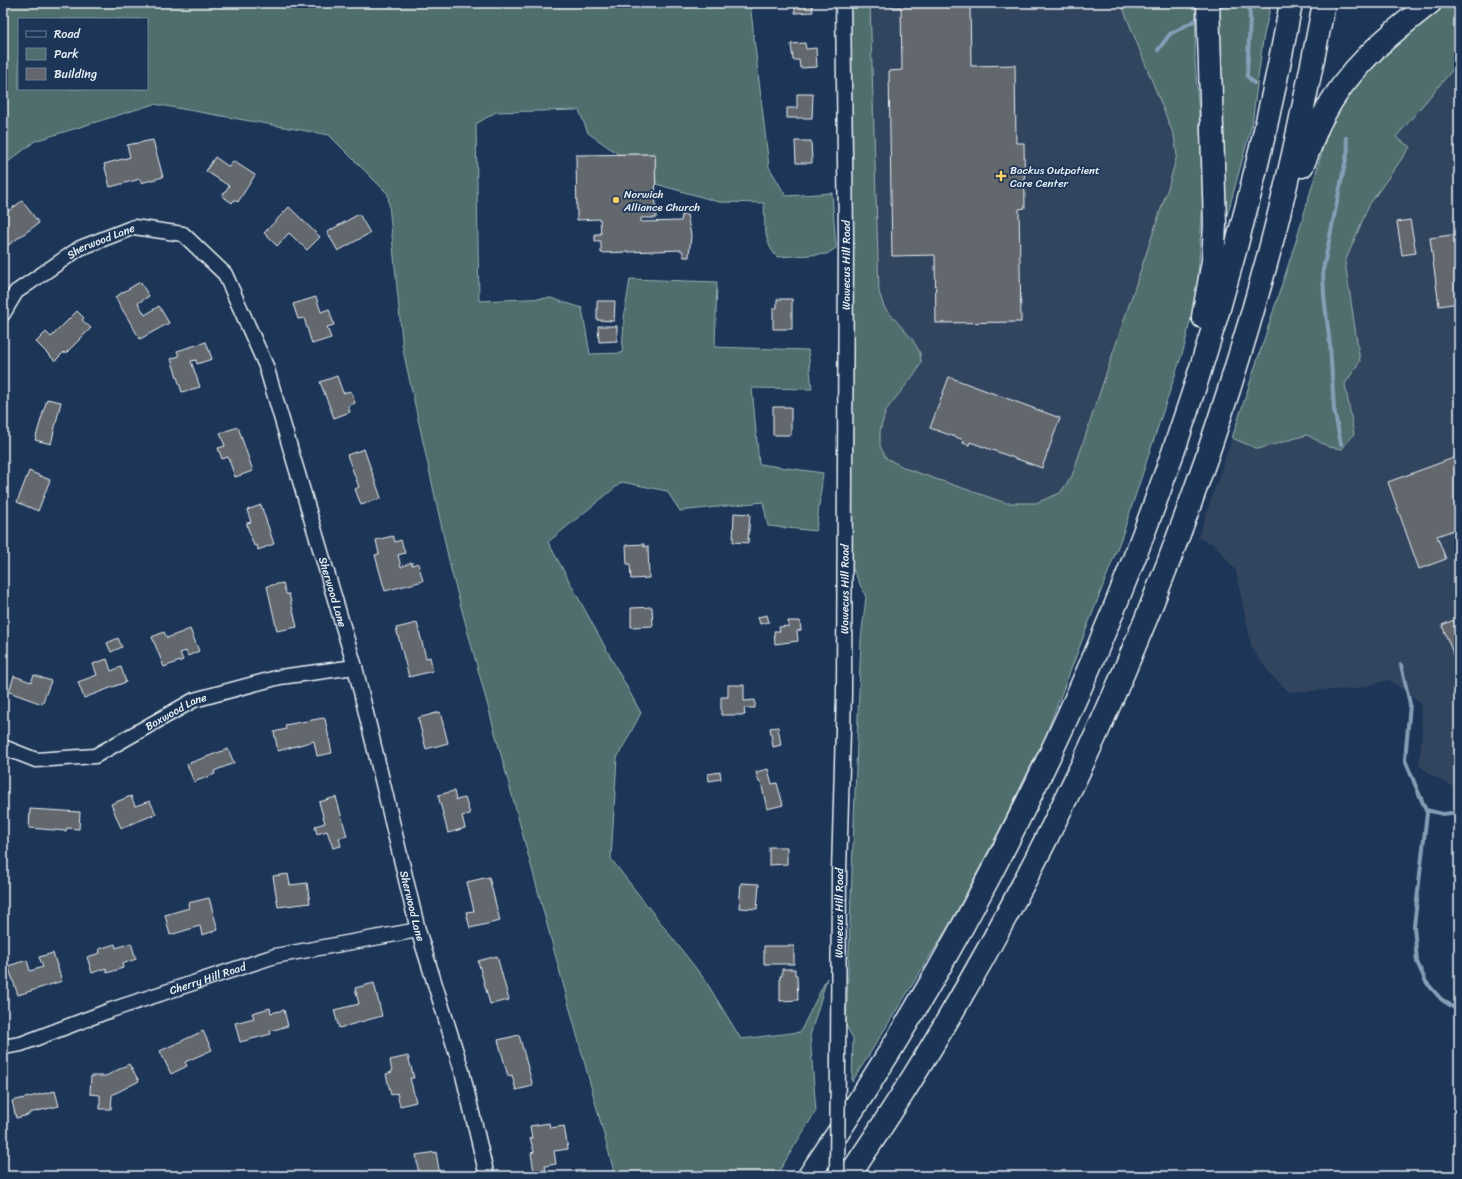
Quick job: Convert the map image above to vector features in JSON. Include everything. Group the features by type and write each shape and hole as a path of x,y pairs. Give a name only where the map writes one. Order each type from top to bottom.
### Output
{"highway":[{"path":"1189,404 1191,373 1208,290 1215,234 1208,3"},
{"path":"809,1176 873,1079 926,993 979,899 1028,802 1070,712 1113,610 1154,506 1189,404 1224,290 1243,220 1268,114 1291,3"},
{"path":"849,1176 920,1067 987,952 1055,822 1104,716 1157,591 1203,466 1246,335 1283,196 1303,111 1324,3"},
{"path":"1283,196 1302,166 1324,114 1351,74 1374,48 1430,3"}],"street":[{"name":"Wawecus Hill Road","path":"837,1176 838,873 844,693 846,236 842,3"},
{"name":"Sherwood Lane","path":"3,314 16,292 80,248 134,227 183,234 225,274 266,366 355,667 418,930 462,1071 487,1176"},
{"name":"Boxwood Lane","path":"3,747 36,760 95,756 194,700 280,677 355,667"},
{"name":"Cherry Hill Road","path":"3,1047 21,1044 111,1010 275,956 418,930"}],"shaded area":[{"path":"868,3 1121,3 1174,136 1177,155 1168,188 1072,476 1060,493 1036,503 1006,503 907,469 886,458 880,446 880,431 886,410 917,371 912,339 884,307 879,292"},
{"path":"1459,39 1459,788 1431,775 1419,765 1422,732 1420,702 1389,680 1355,689 1289,692 1272,676 1252,649 1236,571 1215,545 1198,538 1232,438 1258,449 1307,435 1329,447 1354,434 1345,384 1360,361 1345,262 1383,154"}],"green space":[{"path":"3,3 750,3 769,167 786,196 832,193 836,248 827,254 777,257 772,251 767,238 764,203 719,202 656,184 655,154 618,154 588,133 579,110 496,112 476,124 479,301 551,298 582,308 590,354 622,353 624,318 630,279 717,282 715,347 808,350 812,389 752,388 759,464 823,473 816,531 768,526 763,502 680,511 667,491 622,482 548,542 641,713 617,758 611,859 705,980 741,1039 800,1032 827,978 810,1036 816,1111 776,1176 613,1176 613,1168 451,570 403,350 388,194 329,135 154,104 35,141 3,166"},
{"path":"844,3 870,3 879,292 884,307 912,339 920,353 921,362 917,371 886,410 880,431 880,446 886,458 907,469 1006,503 1036,503 1060,493 1072,476 1168,188 1177,155 1174,136 1121,3 1196,3 1195,60 1204,186 1197,291 1184,348 1122,536 1045,737 1000,829 953,919 852,1082 853,1038 846,1026 861,639 866,597 850,563"},
{"path":"1215,3 1271,3 1263,40 1252,124 1224,227"},
{"path":"1448,3 1459,3 1459,62 1396,137 1410,147 1369,205 1345,262 1360,361 1345,384 1354,434 1342,449 1329,447 1307,435 1258,449 1232,438 1297,238 1332,117 1354,85 1368,69 1400,40"}],"building":[{"path":"789,3 812,3 813,12 795,13 795,6 789,6"},
{"path":"892,3 970,3 971,66 1015,65 1016,143 1024,143 1025,208 1019,209 1021,322 936,323 935,255 892,256 889,71 902,70 901,7 892,7"},
{"path":"805,43 806,49 816,48 817,67 800,68 799,60 793,60 791,44"},
{"path":"797,94 813,94 812,118 787,118 787,108 797,108"},
{"path":"153,140 163,177 141,183 140,179 110,187 104,164 130,157 127,145"},
{"path":"795,141 811,141 812,163 796,163"},
{"name":"Norwich Alliance Church","path":"655,154 656,218 641,218 641,222 681,221 682,215 687,215 691,235 689,257 684,257 682,250 601,253 601,241 595,241 595,234 601,234 600,219 577,220 576,155"},
{"path":"215,157 229,167 233,161 255,175 238,202 234,200 232,203 222,196 229,186 206,171"},
{"path":"22,201 39,223 7,246 3,242 3,215"},
{"path":"289,207 320,237 307,250 289,233 277,246 264,233"},
{"path":"359,214 370,233 338,251 327,232"},
{"path":"1410,220 1416,253 1402,255 1397,222"},
{"path":"1458,234 1459,303 1439,306 1430,238"},
{"path":"140,282 149,296 138,303 145,315 159,306 169,323 140,339 115,297"},
{"path":"316,297 321,312 329,309 334,325 327,327 331,338 312,344 304,318 298,319 293,304"},
{"path":"777,299 792,299 792,329 773,329 773,308 777,308"},
{"path":"597,301 615,301 614,321 597,320"},
{"path":"77,311 84,318 82,320 91,328 65,354 64,352 55,361 36,342 46,332 51,337"},
{"path":"598,326 617,326 617,341 599,342"},
{"path":"206,342 212,359 197,364 196,360 191,361 200,387 182,392 171,359 179,356 177,351"},
{"path":"337,376 343,393 351,391 355,403 348,406 350,412 334,418 320,382"},
{"path":"949,377 1060,418 1042,468 970,442 969,445 963,443 964,440 930,428"},
{"path":"47,399 61,402 51,444 35,440"},
{"path":"773,407 791,407 791,435 773,435"},
{"path":"238,427 253,471 235,477 228,457 222,459 218,448 225,446 220,433"},
{"path":"364,449 381,498 361,505 355,489 359,487 347,455"},
{"path":"1459,456 1459,528 1437,536 1446,559 1419,569 1388,482"},
{"path":"29,471 50,480 38,511 17,502"},
{"path":"261,505 274,544 258,550 257,545 254,546 247,525 247,523 251,522 247,510"},
{"path":"734,513 750,514 748,543 733,542"},
{"path":"393,536 395,542 401,540 405,553 398,555 401,567 412,562 412,565 418,563 423,581 385,591 375,555 379,554 376,540"},
{"path":"644,544 644,547 648,546 649,578 631,579 630,564 627,564 626,545"},
{"path":"283,583 286,594 289,594 297,627 277,631 267,586"},
{"path":"652,607 653,626 631,627 631,608"},
{"path":"767,615 769,622 760,624 758,617"},
{"path":"1459,618 1459,669 1442,625"},
{"path":"788,621 800,621 801,630 797,631 798,641 775,644 774,631 780,631 779,627 789,626"},
{"path":"417,623 426,658 430,657 433,671 409,677 396,628"},
{"path":"190,629 199,651 188,656 186,651 180,653 183,660 164,667 152,637 164,632 167,638"},
{"path":"118,638 122,647 111,652 107,643"},
{"path":"107,659 111,671 121,667 126,682 84,698 78,682 97,675 93,664"},
{"path":"34,675 51,681 42,704 9,692 14,676 31,682"},
{"path":"728,685 744,685 744,701 755,700 755,708 744,708 745,715 721,715 721,697 728,697"},
{"path":"440,712 448,743 426,749 418,718"},
{"path":"323,718 325,719 332,753 317,756 314,741 278,751 274,732 286,729 285,725"},
{"path":"778,727 781,745 773,747 770,728"},
{"path":"228,749 234,763 214,771 215,774 194,782 187,764"},
{"path":"768,769 772,784 777,783 783,805 767,809 761,782 759,782 756,772"},
{"path":"720,772 721,779 709,781 708,774"},
{"path":"454,791 456,800 465,798 470,814 462,816 465,828 448,833 438,795"},
{"path":"131,796 135,806 150,801 156,814 121,828 111,804"},
{"path":"336,797 347,836 339,838 341,846 333,848 327,831 317,834 315,826 325,823 319,802"},
{"path":"30,809 80,812 79,829 67,828 66,831 29,828"},
{"path":"769,847 787,847 787,864 769,865"},
{"path":"288,874 290,885 307,883 310,903 278,907 273,876"},
{"path":"489,877 500,921 470,928 466,912 474,911 467,882"},
{"path":"741,883 759,884 757,909 739,908"},
{"path":"209,898 218,930 202,935 200,926 170,935 165,915 189,908 188,903"},
{"path":"131,943 136,959 122,964 123,968 107,973 106,968 92,973 87,957 100,953 99,949 115,944 116,948"},
{"path":"764,946 794,946 794,964 764,964"},
{"path":"53,953 62,981 18,995 8,966 27,960 30,971 43,967 39,957"},
{"path":"497,956 509,1000 490,1004 478,961"},
{"path":"782,969 795,969 795,975 797,975 798,1000 780,1001 780,976 782,976"},
{"path":"374,983 382,1016 339,1028 334,1010 359,1004 355,988"},
{"path":"270,1008 271,1013 284,1010 288,1026 270,1031 271,1034 240,1042 235,1023 254,1018 252,1013"},
{"path":"203,1031 212,1050 185,1062 187,1066 171,1074 160,1051"},
{"path":"519,1035 533,1086 516,1090 512,1075 508,1076 498,1040"},
{"path":"408,1056 414,1078 410,1078 416,1102 400,1106 397,1093 391,1095 386,1074 392,1072 390,1060"},
{"path":"129,1064 139,1081 112,1095 111,1109 100,1109 100,1095 90,1094 91,1076 106,1076"},
{"path":"55,1091 59,1106 29,1113 29,1115 16,1118 12,1101"},
{"path":"549,1123 550,1128 564,1126 568,1149 554,1151 556,1164 545,1166 546,1170 534,1172 531,1153 534,1152 530,1138 532,1138 530,1126"},
{"path":"436,1152 440,1176 419,1176 416,1155"}],"waterway":[{"path":"1221,7 1229,3"},
{"path":"1249,3 1250,19 1247,76 1254,83"},
{"path":"1158,50 1170,34 1194,21"},
{"path":"1341,444 1334,409 1323,270 1348,149 1346,138"},
{"path":"1401,665 1410,704 1405,760 1427,813 1414,926 1417,962 1426,982 1441,999 1459,1011"},
{"path":"1426,810 1443,814 1459,812"}],"place":[{"name":"Backus Outpatient Care Center","path":"1001,176"},
{"name":"Norwich Alliance Church","path":"616,200"}]}
